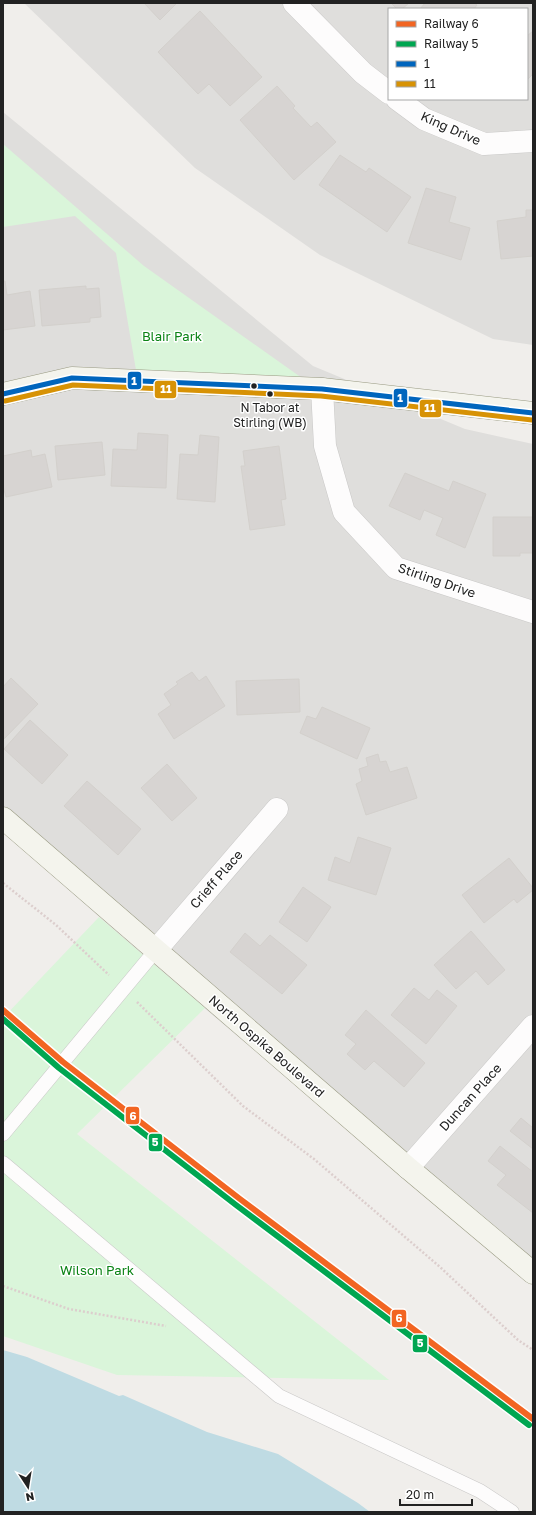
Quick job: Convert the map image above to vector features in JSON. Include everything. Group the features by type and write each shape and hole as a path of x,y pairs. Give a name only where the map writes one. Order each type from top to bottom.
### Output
{"street":[{"path":"294,3 363,73 388,92"},
{"name":"King Drive","path":"398,100 424,119 484,144 533,141"},
{"path":"3,394 72,378 322,389 533,413"},
{"name":"Stirling Drive","path":"322,389 326,446 344,512 396,568 533,612"},
{"name":"Crieff Place","path":"156,950 277,809"},
{"name":"North Ospika Boulevard","path":"3,818 408,1168 533,1273"},
{"name":"Duncan Place","path":"408,1168 533,1026"}],"lane":[{"path":"3,1134 156,950"},
{"path":"3,1163 279,1396 480,1491 512,1512"}],"path":[{"path":"3,883 56,925 124,988 243,1106 314,1159 440,1267 518,1340 533,1350"},
{"path":"3,1286 69,1309 168,1327"}],"shaded area":[{"path":"24,3 533,3 533,345 493,339 320,255 195,168"},
{"path":"3,112 313,366 465,429 533,444 533,1276 414,1185 151,963 3,831"}],"green space":[{"name":"Blair Park","path":"3,144 144,266 309,383 137,376 116,253 75,216 3,227"},
{"name":"Wilson Park","path":"99,917 205,1008 77,1134 389,1380 117,1375 3,1336 3,1018"}],"water":[{"path":"3,1350 27,1357 119,1396 123,1395 207,1432 278,1454 358,1503 370,1512 3,1512"}],"building":[{"path":"144,3 177,3 160,20"},
{"path":"391,3 409,3 403,8 396,8"},
{"path":"425,3 474,3 477,5 475,8 421,8"},
{"path":"200,11 262,77 230,106 209,84 198,94 158,52"},
{"path":"533,31 533,76 532,75 528,79 528,35"},
{"path":"277,86 295,106 293,108 311,127 317,122 336,142 294,180 240,120"},
{"path":"340,155 366,172 369,168 411,197 387,232 319,185"},
{"path":"426,188 456,197 449,222 470,228 461,260 408,243"},
{"path":"526,210 533,210 533,256 501,259 497,221 526,217"},
{"path":"3,281 5,281 7,295 30,291 35,326 3,330"},
{"path":"86,286 86,289 99,288 101,317 90,318 90,322 42,326 39,290"},
{"path":"138,433 168,435 166,488 111,486 113,449 137,450"},
{"path":"200,435 219,437 215,502 177,499 180,454 198,455"},
{"path":"102,442 105,475 58,480 55,446"},
{"path":"279,446 286,499 281,500 285,525 250,530 241,466 245,466 243,451"},
{"path":"31,450 32,457 45,454 52,487 6,497 3,486 3,456"},
{"path":"405,473 449,491 453,481 486,494 465,548 436,535 443,518 424,510 420,520 389,506"},
{"path":"493,517 533,517 533,553 520,553 520,556 493,556"},
{"path":"192,672 199,681 206,676 225,706 174,739 158,714 171,705 164,694 178,684 176,682"},
{"path":"11,678 38,704 4,739 3,687"},
{"path":"299,679 300,712 237,715 236,681"},
{"path":"322,707 370,728 357,759 300,733 307,716 316,719"},
{"path":"30,720 68,755 42,784 4,749"},
{"path":"378,754 380,762 386,761 390,772 407,767 417,798 366,815 356,784 362,781 359,769 368,766 366,758"},
{"path":"167,764 197,798 172,821 141,788"},
{"path":"87,781 141,829 118,855 64,806"},
{"path":"358,837 391,848 376,895 328,880 335,857 350,863"},
{"path":"509,858 533,890 517,903 514,899 484,923 462,895"},
{"path":"303,887 331,907 307,942 279,922"},
{"path":"471,931 505,970 488,985 476,971 456,989 434,965"},
{"path":"245,933 260,946 270,935 307,965 282,994 230,952"},
{"path":"414,988 429,1000 437,990 457,1006 426,1044 391,1015"},
{"path":"366,1010 425,1063 404,1087 374,1061 365,1070 347,1054 356,1044 345,1035"},
{"path":"521,1118 533,1128 533,1149 510,1131"},
{"path":"500,1146 533,1172 533,1213 497,1185 506,1175 488,1161"}],"rail line":[{"name":"6","path":"3,1010 63,1062 240,1199 533,1419"},
{"name":"5","path":"3,1019 59,1068 236,1205 529,1425"}],"transit line":[{"name":"1","path":"3,394 72,378 322,389 533,413"},
{"name":"11","path":"5,401 73,385 321,396 532,420"}],"place":[{"name":"N Tabor at Stirling (WB)","path":"270,394"}]}
